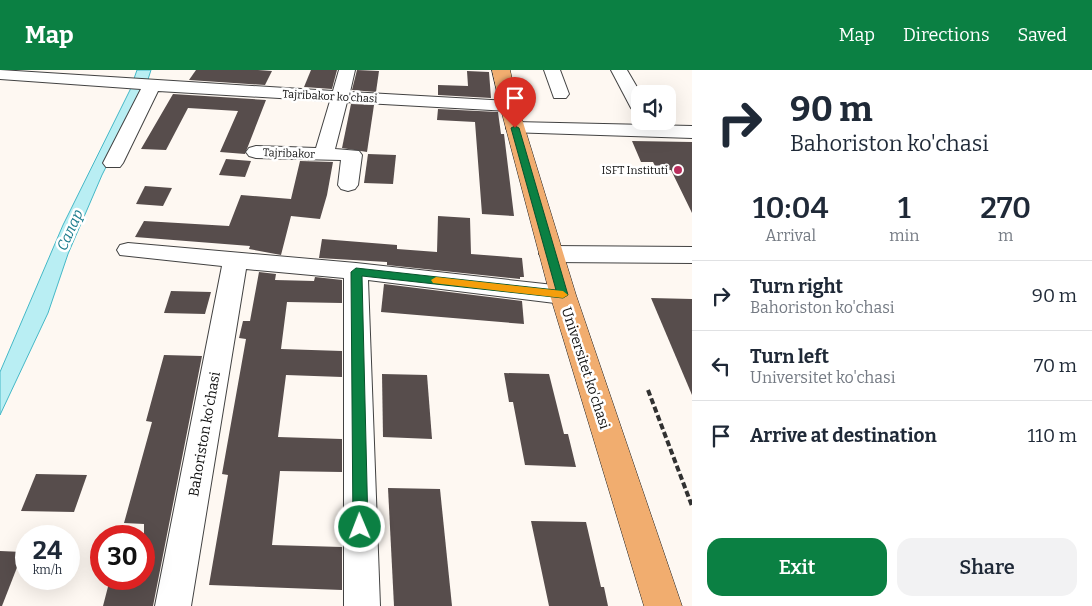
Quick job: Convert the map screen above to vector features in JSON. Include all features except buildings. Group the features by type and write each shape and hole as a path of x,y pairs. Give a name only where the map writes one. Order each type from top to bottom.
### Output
{"main road":[{"name":"Universitet ko'chasi","path":"501,70 512,117 563,295 663,606"}],"street":[{"name":"Tajribakor","path":"256,152 324,154 347,70"},
{"path":"552,70 560,94"},
{"path":"619,70 631,92"},
{"name":"Tajribakor ko'chasi","path":"0,74 152,85 224,83 512,117 631,125"},
{"path":"113,163 152,85"},
{"name":"Tajribakor ko'chasi","path":"676,130 692,132"},
{"path":"324,154 352,155 348,185"},
{"path":"128,250 235,262 356,272 563,295"},
{"path":"551,254 692,255"},
{"name":"Bahoriston ko'chasi","path":"172,606 235,262"},
{"path":"356,272 362,606"}],"path":[{"path":"648,390 692,506"}],"water":[{"name":"Салар","path":"137,70 151,70 144,92 102,175 68,254 48,313 0,415 0,372 63,225 130,90"}],"slow traffic":[{"path":"436,280 563,295"}],"place":[{"name":"ISFT Instituti","path":"678,170"}],"route":[{"path":"360,527 356,272 563,295 515,128"}]}
